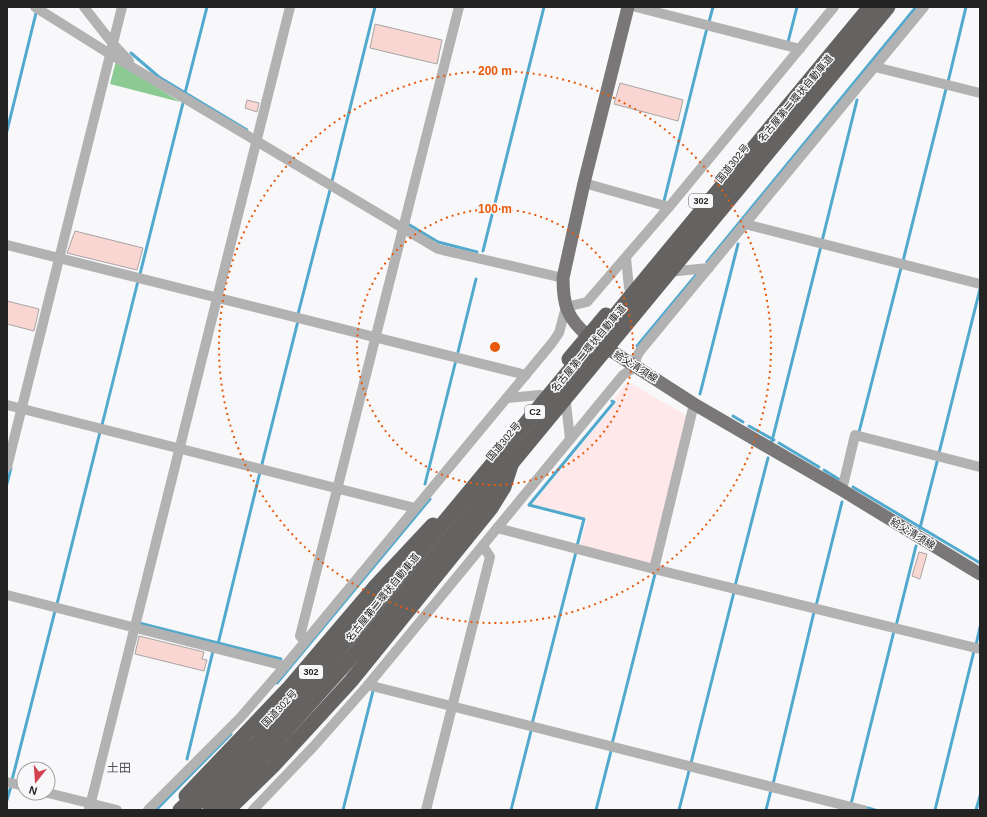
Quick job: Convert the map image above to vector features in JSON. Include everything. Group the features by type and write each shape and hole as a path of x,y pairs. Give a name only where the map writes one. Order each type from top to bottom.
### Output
{"highway":[{"name":"国道302号","path":"180,810 243,748 293,694 860,7"},
{"name":"名古屋第二環状自動車道","path":"190,810 259,741 346,642 870,7"},
{"name":"名古屋第二環状自動車道","path":"210,810 269,749 356,652 888,7"},
{"path":"228,810 278,761 351,681 482,521 500,495 510,468 519,422"},
{"path":"171,810 288,689 374,588 433,525"}],"main road":[{"name":"給父清須線","path":"628,7 562,278 566,307 576,326 588,336 694,404 842,490 980,574"}],"street":[{"path":"34,7 111,49 139,71 256,140 402,230 438,249 562,278"},
{"path":"84,7 111,49"},
{"path":"7,467 122,7"},
{"path":"90,807 290,7"},
{"path":"305,642 300,636 459,7"},
{"path":"636,7 800,49"},
{"path":"148,810 234,723 285,666 508,398 559,333 566,307 587,302 626,258 834,7"},
{"path":"252,810 314,746 368,685 623,375 636,366 636,358 640,351 924,7"},
{"path":"875,67 980,93"},
{"path":"584,183 669,206"},
{"path":"745,224 980,284"},
{"path":"7,244 526,375"},
{"path":"626,258 629,288"},
{"path":"640,274 709,268"},
{"path":"562,368 570,439"},
{"path":"508,398 540,395"},
{"path":"654,569 694,404"},
{"path":"7,405 415,508"},
{"path":"842,490 855,435 980,467"},
{"path":"497,528 654,569 980,649"},
{"path":"426,810 490,557 483,546"},
{"path":"7,595 285,666"},
{"path":"368,685 863,810"},
{"path":"56,795 90,807 117,810"}],"shaded area":[{"path":"626,383 632,384 689,417 652,565 580,547 587,518 532,505 617,402 614,399"}],"green space":[{"path":"116,61 180,102 110,84"}],"building":[{"path":"375,24 442,40 437,64 370,48"},
{"path":"620,83 683,100 678,121 614,104"},
{"path":"247,100 259,103 257,112 245,108"},
{"path":"75,231 143,248 137,270 67,253"},
{"path":"7,301 39,309 34,331 7,324"},
{"path":"919,552 927,554 920,579 912,576"},
{"path":"139,636 204,652 202,659 207,660 204,671 135,654"}],"waterway":[{"path":"185,93 207,7"},
{"path":"332,181 375,7"},
{"path":"483,251 544,7"},
{"path":"709,22 713,7"},
{"path":"788,42 797,7"},
{"path":"707,262 916,7"},
{"path":"948,82 966,7"},
{"path":"7,131 36,13"},
{"path":"664,201 707,28"},
{"path":"131,53 159,77 247,130"},
{"path":"905,261 903,261 946,89"},
{"path":"822,241 857,100"},
{"path":"140,274 183,103"},
{"path":"298,314 330,190"},
{"path":"408,221 408,224 438,242 477,252"},
{"path":"700,394 738,244"},
{"path":"772,441 821,246"},
{"path":"859,432 901,268"},
{"path":"637,346 696,275"},
{"path":"458,352 476,279"},
{"path":"102,425 138,281"},
{"path":"939,453 980,289"},
{"path":"262,464 298,321"},
{"path":"425,484 456,360"},
{"path":"577,546 584,519 529,505 614,402 612,401"},
{"path":"733,416 743,422"},
{"path":"749,426 774,440"},
{"path":"57,604 100,432"},
{"path":"779,443 819,467"},
{"path":"735,586 768,458"},
{"path":"920,528 938,458"},
{"path":"7,484 11,468"},
{"path":"824,470 840,480"},
{"path":"218,644 260,472"},
{"path":"853,487 980,563"},
{"path":"277,683 430,499"},
{"path":"816,606 842,502"},
{"path":"896,626 916,546"},
{"path":"532,724 576,552"},
{"path":"612,744 655,574"},
{"path":"691,763 734,592"},
{"path":"12,780 55,611"},
{"path":"773,784 814,612"},
{"path":"139,623 281,659"},
{"path":"976,645 980,627"},
{"path":"851,804 894,631"},
{"path":"187,759 213,651"},
{"path":"935,810 974,651"},
{"path":"343,810 373,691"},
{"path":"511,810 531,731"},
{"path":"156,810 231,734"},
{"path":"596,810 611,751"},
{"path":"679,810 689,771"},
{"path":"7,800 11,786"},
{"path":"766,810 771,790"},
{"path":"976,810 980,796"},
{"path":"864,807 875,810"}],"district":[{"name":"土田","path":"119,768"}]}
